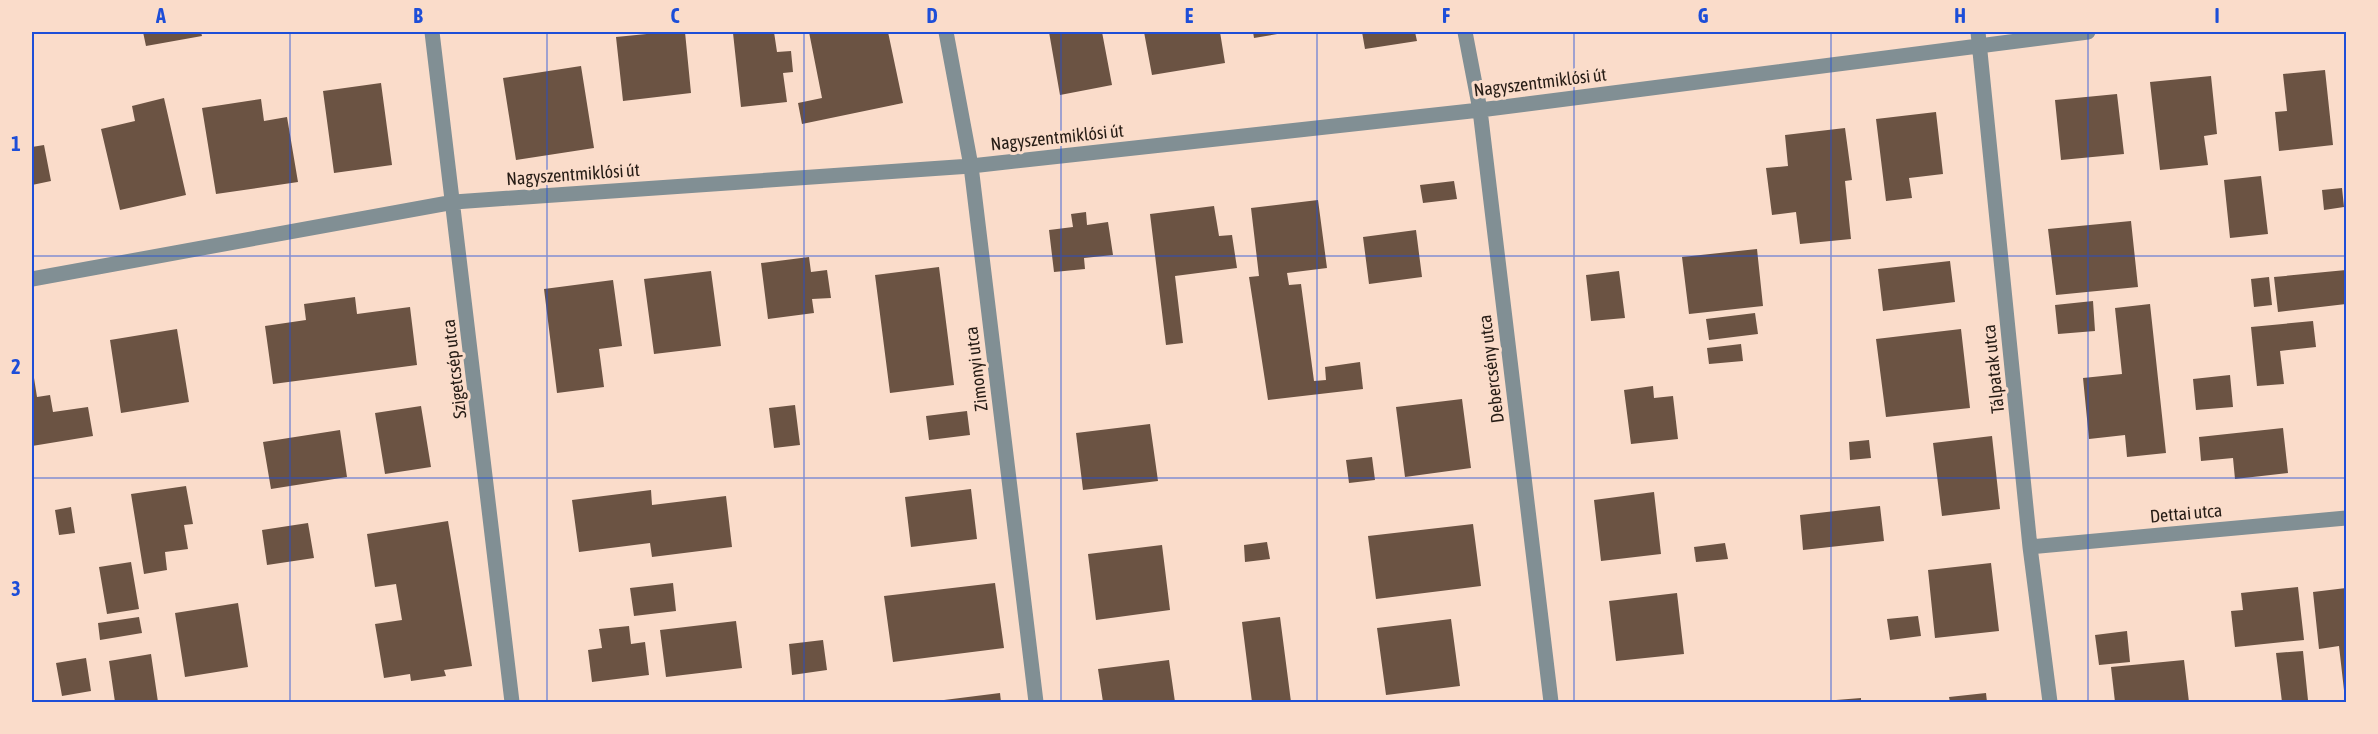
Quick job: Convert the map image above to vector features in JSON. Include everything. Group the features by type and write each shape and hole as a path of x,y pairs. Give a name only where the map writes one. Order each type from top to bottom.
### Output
{"street":[{"name":"Szigetcsép utca","path":"432,32 512,702"},
{"name":"Zimonyi utca","path":"946,32 971,166 1036,702"},
{"name":"Debercsény utca","path":"1465,32 1480,110 1551,702"},
{"name":"Nagyszentmiklósi út","path":"32,279 454,202 971,166 1480,110 1979,38 2088,32"},
{"name":"Tálpatak utca","path":"1979,38 2030,547 2050,702"},
{"name":"Dettai utca","path":"2030,547 2346,518"}],"building":[{"path":"143,32 201,32 202,36 146,46"},
{"path":"685,32 691,93 623,101 616,37"},
{"path":"774,32 777,52 791,51 793,72 783,73 787,102 741,107 733,33"},
{"path":"809,32 888,32 903,103 802,124 798,103 822,98"},
{"path":"1049,32 1102,32 1112,85 1060,95"},
{"path":"1144,32 1220,32 1225,63 1152,75"},
{"path":"1253,32 1283,32 1283,33 1254,38"},
{"path":"1362,32 1415,32 1417,41 1365,49"},
{"path":"581,66 594,148 516,160 503,78"},
{"path":"2325,70 2333,145 2279,151 2275,112 2287,111 2283,74"},
{"path":"2211,76 2217,134 2204,136 2208,165 2160,170 2150,82"},
{"path":"381,83 392,165 334,173 323,91"},
{"path":"2117,94 2124,154 2061,160 2055,100"},
{"path":"164,98 186,195 120,210 101,129 135,121 132,106"},
{"path":"261,99 264,121 287,117 298,182 216,194 202,108"},
{"path":"1936,112 1943,174 1909,178 1912,198 1886,201 1876,119"},
{"path":"1845,128 1852,180 1845,181 1851,239 1800,244 1796,212 1772,215 1766,168 1788,166 1785,135"},
{"path":"44,145 51,181 32,185 32,147"},
{"path":"2261,176 2268,234 2230,238 2224,180"},
{"path":"1454,181 1457,199 1423,203 1420,185"},
{"path":"2342,188 2344,207 2324,210 2322,190"},
{"path":"1318,200 1327,268 1287,273 1289,285 1301,284 1314,381 1326,380 1325,367 1360,362 1363,389 1268,400 1249,277 1259,276 1251,208"},
{"path":"1214,206 1219,236 1232,235 1237,268 1175,276 1183,343 1166,345 1150,214"},
{"path":"1086,212 1087,225 1108,222 1113,255 1084,258 1085,269 1054,272 1049,230 1073,227 1071,214"},
{"path":"2131,221 2138,287 2056,295 2048,229"},
{"path":"1416,230 1422,277 1369,284 1363,237"},
{"path":"1757,249 1763,306 1689,314 1682,257"},
{"path":"809,257 811,272 827,270 831,298 812,299 814,313 768,319 761,263"},
{"path":"1950,261 1955,302 1883,311 1878,269"},
{"path":"939,267 954,385 890,393 875,275"},
{"path":"2346,270 2346,304 2278,312 2274,277"},
{"path":"711,271 721,346 654,354 644,279"},
{"path":"1619,271 1625,318 1591,321 1586,275"},
{"path":"2269,277 2272,305 2254,307 2251,279"},
{"path":"613,280 622,346 599,349 604,387 557,393 544,289"},
{"path":"355,297 357,314 410,307 417,365 273,384 265,326 306,320 304,304"},
{"path":"2093,301 2095,331 2058,334 2055,305"},
{"path":"2150,304 2166,453 2127,457 2125,435 2089,439 2083,378 2122,374 2115,308"},
{"path":"1755,313 1758,334 1709,340 1706,319"},
{"path":"2313,321 2316,347 2280,351 2284,384 2257,386 2251,327"},
{"path":"177,329 189,402 121,413 110,340"},
{"path":"1961,329 1970,408 1886,417 1876,339"},
{"path":"1741,344 1743,361 1709,364 1707,348"},
{"path":"2230,375 2233,407 2196,410 2193,379"},
{"path":"34,378 37,397 50,395 53,412 88,407 93,436 32,446 32,379"},
{"path":"1653,386 1654,398 1673,396 1678,439 1631,444 1624,390"},
{"path":"1462,399 1471,468 1405,477 1396,407"},
{"path":"795,405 800,445 774,448 769,408"},
{"path":"421,406 431,467 385,474 375,413"},
{"path":"967,411 970,435 929,440 926,416"},
{"path":"1150,424 1158,481 1083,490 1076,433"},
{"path":"2283,428 2288,473 2235,479 2233,458 2201,461 2199,437"},
{"path":"340,430 347,477 271,489 263,442"},
{"path":"1992,436 2000,509 1942,516 1933,443"},
{"path":"1869,440 1871,458 1850,460 1849,442"},
{"path":"1372,457 1375,480 1349,483 1346,460"},
{"path":"186,486 193,524 184,525 188,549 165,552 167,570 144,574 131,494"},
{"path":"971,489 977,539 911,547 905,497"},
{"path":"651,490 652,505 726,496 732,547 652,557 650,543 579,552 572,500"},
{"path":"1654,492 1661,554 1601,561 1594,500"},
{"path":"1880,506 1884,541 1803,550 1800,515"},
{"path":"71,507 75,533 59,535 55,510"},
{"path":"448,521 472,666 444,670 446,676 411,681 410,674 384,678 375,624 402,620 396,584 375,587 367,534"},
{"path":"308,523 314,558 267,565 262,530"},
{"path":"1473,524 1481,586 1376,599 1368,536"},
{"path":"1267,542 1270,559 1245,562 1244,545"},
{"path":"1725,543 1728,559 1696,562 1694,547"},
{"path":"1162,545 1170,610 1096,620 1088,554"},
{"path":"131,562 139,609 107,614 99,567"},
{"path":"1991,563 1999,631 1935,638 1928,570"},
{"path":"673,583 676,611 634,616 630,588"},
{"path":"995,583 1004,648 893,662 884,596"},
{"path":"2298,587 2304,640 2235,647 2231,611 2243,610 2241,593"},
{"path":"2346,588 2345,699 2339,646 2319,649 2313,592"},
{"path":"1677,593 1684,654 1616,661 1609,601"},
{"path":"238,603 248,667 185,677 175,613"},
{"path":"1918,616 1921,636 1890,640 1887,619"},
{"path":"139,617 142,633 100,640 98,623"},
{"path":"1280,617 1291,702 1252,702 1242,622"},
{"path":"1451,619 1460,686 1386,695 1377,628"},
{"path":"736,621 742,668 666,677 660,630"},
{"path":"629,626 631,644 645,642 649,675 592,682 588,650 602,648 599,629"},
{"path":"2127,631 2130,662 2099,665 2095,635"},
{"path":"823,640 827,670 792,675 789,644"},
{"path":"2303,651 2308,700 2282,702 2276,653"},
{"path":"151,654 158,702 115,702 109,661"},
{"path":"86,658 91,691 62,696 56,663"},
{"path":"1169,660 1175,702 1103,702 1098,669"},
{"path":"2184,660 2189,702 2115,702 2111,667"},
{"path":"1000,693 1001,702 936,702 936,701"},
{"path":"1986,693 1987,702 1950,702 1949,697"},
{"path":"1861,698 1861,702 1836,702 1836,700"}]}
